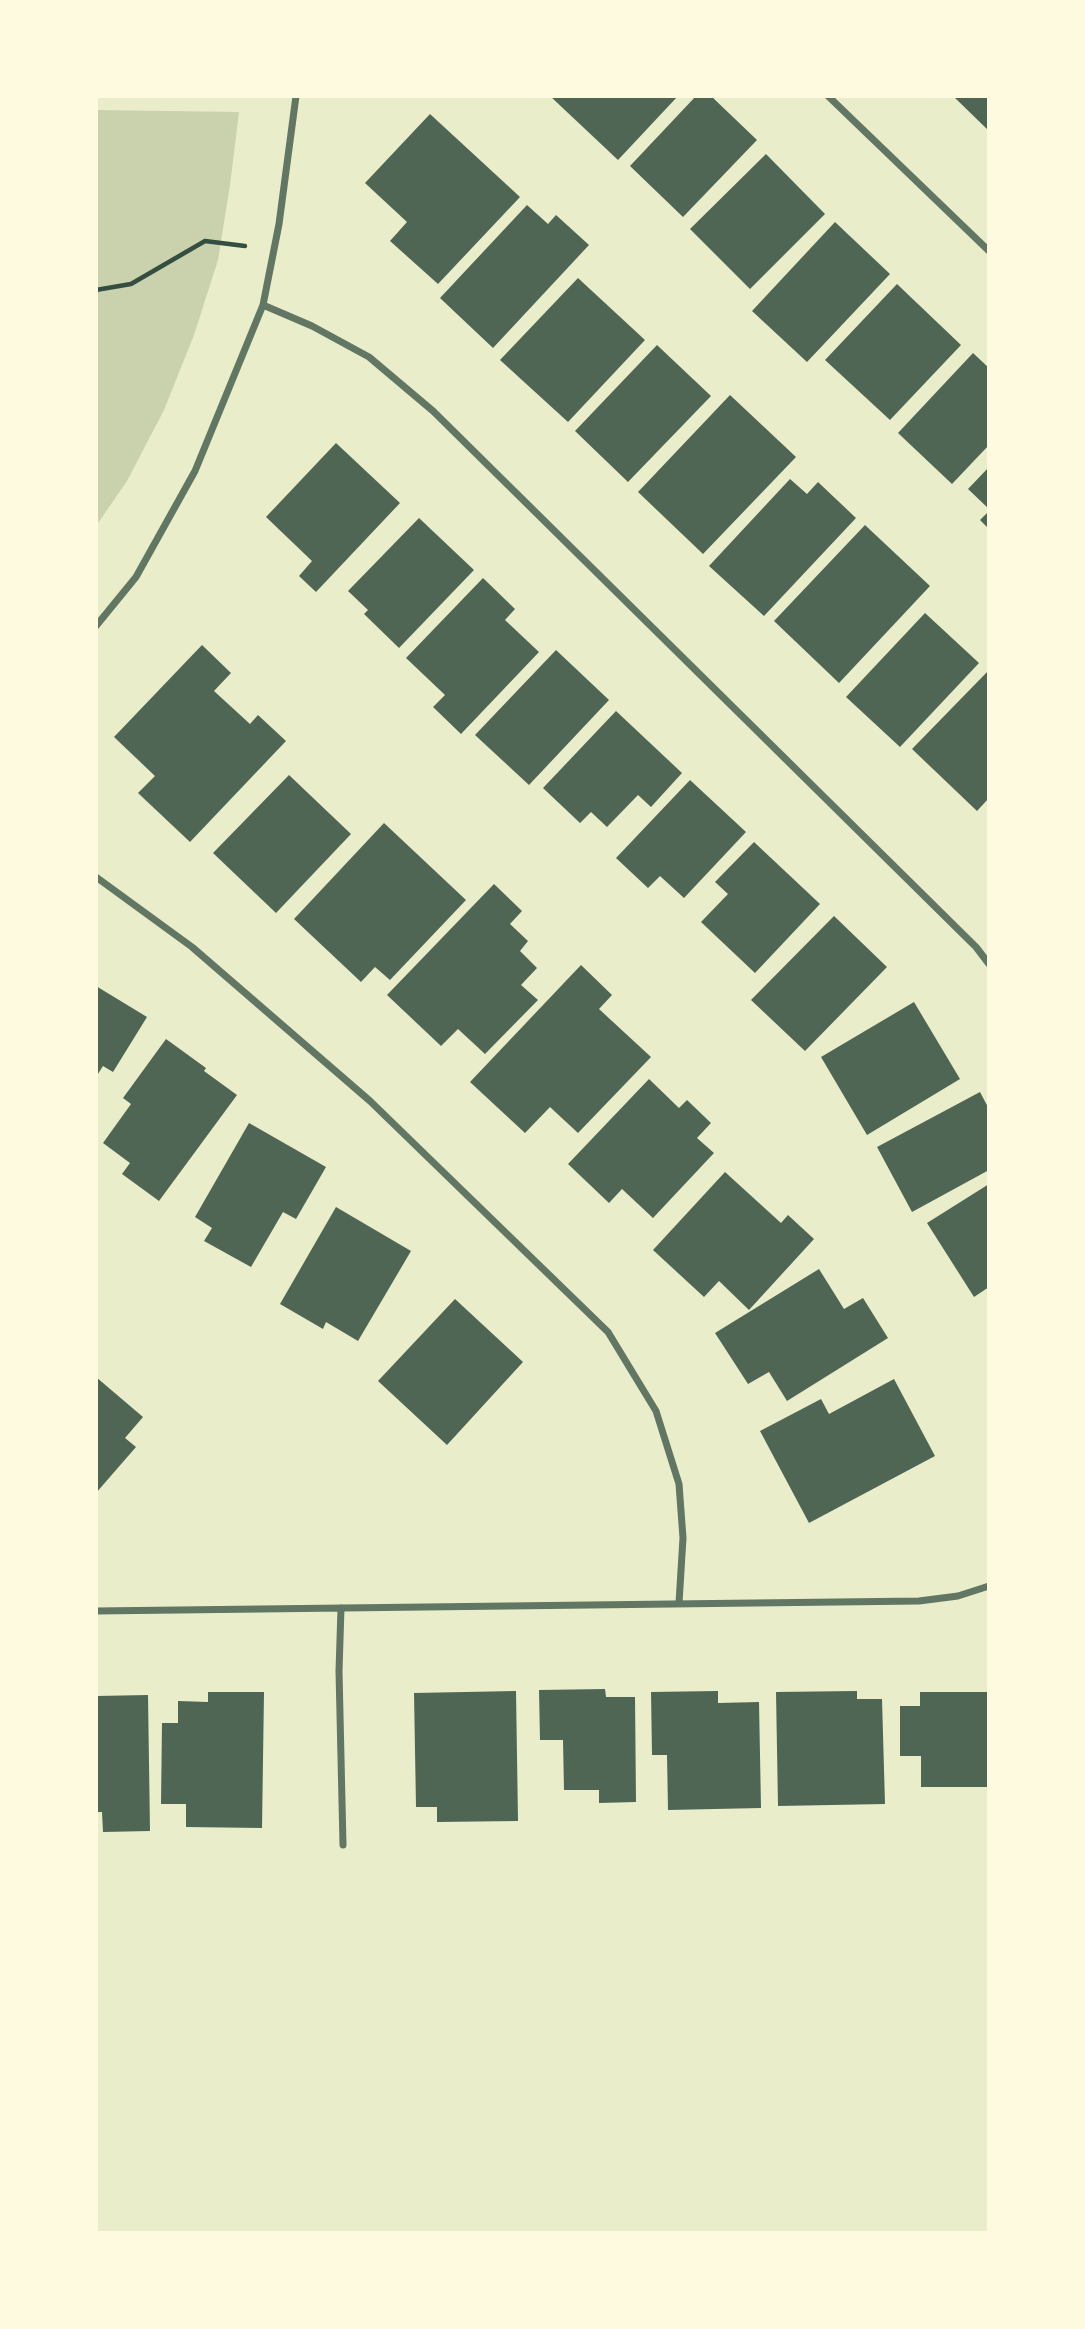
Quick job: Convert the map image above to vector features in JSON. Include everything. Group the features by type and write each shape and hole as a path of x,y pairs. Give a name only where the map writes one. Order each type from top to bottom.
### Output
{"street":[{"path":"96,626 136,577 195,471 263,305 279,224 296,96"},
{"path":"828,96 989,251"},
{"path":"263,305 313,327 369,357 433,411 967,937 989,964"},
{"path":"96,877 192,947 370,1101 608,1332 656,1411 679,1483 683,1538 679,1603"},
{"path":"96,1611 919,1601 958,1597 989,1586"},
{"path":"341,1608 339,1671 343,1845"}],"path":[{"path":"96,290 131,284 205,240 245,246"}],"green space":[{"path":"96,110 239,112 218,260 194,335 164,410 127,481 96,526"}],"building":[{"path":"550,96 678,96 618,160"},
{"path":"696,96 711,96 757,140 683,217 630,166"},
{"path":"953,96 989,96 989,131"},
{"path":"430,114 520,197 438,284 390,241 407,222 365,183"},
{"path":"766,154 825,214 750,289 690,229"},
{"path":"527,205 548,224 556,215 589,245 493,348 440,298"},
{"path":"835,222 890,274 807,362 752,311"},
{"path":"578,278 645,340 568,422 500,360"},
{"path":"897,284 961,345 890,420 825,360"},
{"path":"657,345 711,396 628,482 575,431"},
{"path":"973,353 989,368 989,445 952,484 898,433"},
{"path":"730,395 796,457 703,554 638,492"},
{"path":"336,443 400,503 316,592 299,576 312,561 266,517"},
{"path":"989,467 989,509 968,489"},
{"path":"790,479 807,494 818,482 856,518 764,616 709,566"},
{"path":"989,511 989,529 980,520"},
{"path":"419,518 474,570 399,648 364,614 368,610 348,591"},
{"path":"865,525 930,586 839,683 774,621"},
{"path":"483,578 515,609 505,620 539,652 461,734 433,707 445,695 406,658"},
{"path":"925,613 979,663 900,747 846,697"},
{"path":"202,645 231,673 214,691 250,724 258,715 286,741 190,842 138,793 155,776 114,737"},
{"path":"556,650 609,700 529,785 475,735"},
{"path":"989,670 989,798 977,811 912,749"},
{"path":"616,711 682,773 651,807 638,795 607,827 591,812 580,823 543,788"},
{"path":"289,775 351,834 276,913 213,853"},
{"path":"690,780 746,832 684,898 660,876 648,888 616,858"},
{"path":"384,823 466,900 390,980 375,967 361,982 294,919"},
{"path":"754,842 820,904 755,973 701,922 728,894 715,882"},
{"path":"494,884 522,911 510,924 528,941 520,951 537,968 521,985 538,1000 485,1054 458,1029 441,1046 387,995"},
{"path":"834,916 887,967 805,1051 751,1000"},
{"path":"581,965 612,995 599,1009 651,1057 578,1133 550,1107 525,1133 470,1082"},
{"path":"96,986 147,1017 113,1072 103,1066 96,1077"},
{"path":"914,1002 960,1079 867,1135 821,1057"},
{"path":"166,1039 237,1095 159,1201 122,1174 130,1163 103,1143 131,1104 123,1098"},
{"path":"649,1079 679,1108 687,1100 711,1123 697,1138 714,1153 653,1218 622,1189 609,1203 568,1164"},
{"path":"980,1092 989,1109 989,1170 912,1212 877,1147"},
{"path":"249,1123 326,1167 296,1219 283,1212 251,1267 204,1241 212,1228 195,1217"},
{"path":"725,1172 781,1223 788,1215 814,1239 749,1310 719,1281 704,1297 653,1250"},
{"path":"989,1184 989,1287 974,1297 927,1223"},
{"path":"336,1207 411,1251 358,1341 326,1322 323,1329 280,1304"},
{"path":"819,1269 844,1309 863,1298 888,1338 787,1401 769,1372 748,1384 715,1333"},
{"path":"455,1299 523,1362 447,1445 378,1381"},
{"path":"96,1377 143,1417 125,1438 136,1447 96,1493"},
{"path":"894,1379 935,1456 809,1523 760,1431 821,1399 829,1414"},
{"path":"605,1689 606,1697 635,1697 636,1802 599,1803 599,1790 564,1790 563,1740 540,1740 539,1690"},
{"path":"516,1691 518,1821 437,1822 437,1807 416,1807 414,1693"},
{"path":"718,1691 718,1703 759,1702 761,1808 668,1810 667,1755 652,1755 651,1692"},
{"path":"857,1691 857,1699 882,1699 885,1804 778,1806 776,1692"},
{"path":"208,1692 264,1692 262,1828 186,1827 186,1804 161,1804 162,1723 178,1723 178,1701 208,1702"},
{"path":"920,1692 989,1692 989,1787 921,1787 921,1756 900,1756 900,1706 920,1706"},
{"path":"148,1695 150,1831 103,1832 102,1812 96,1812 96,1696"}]}
